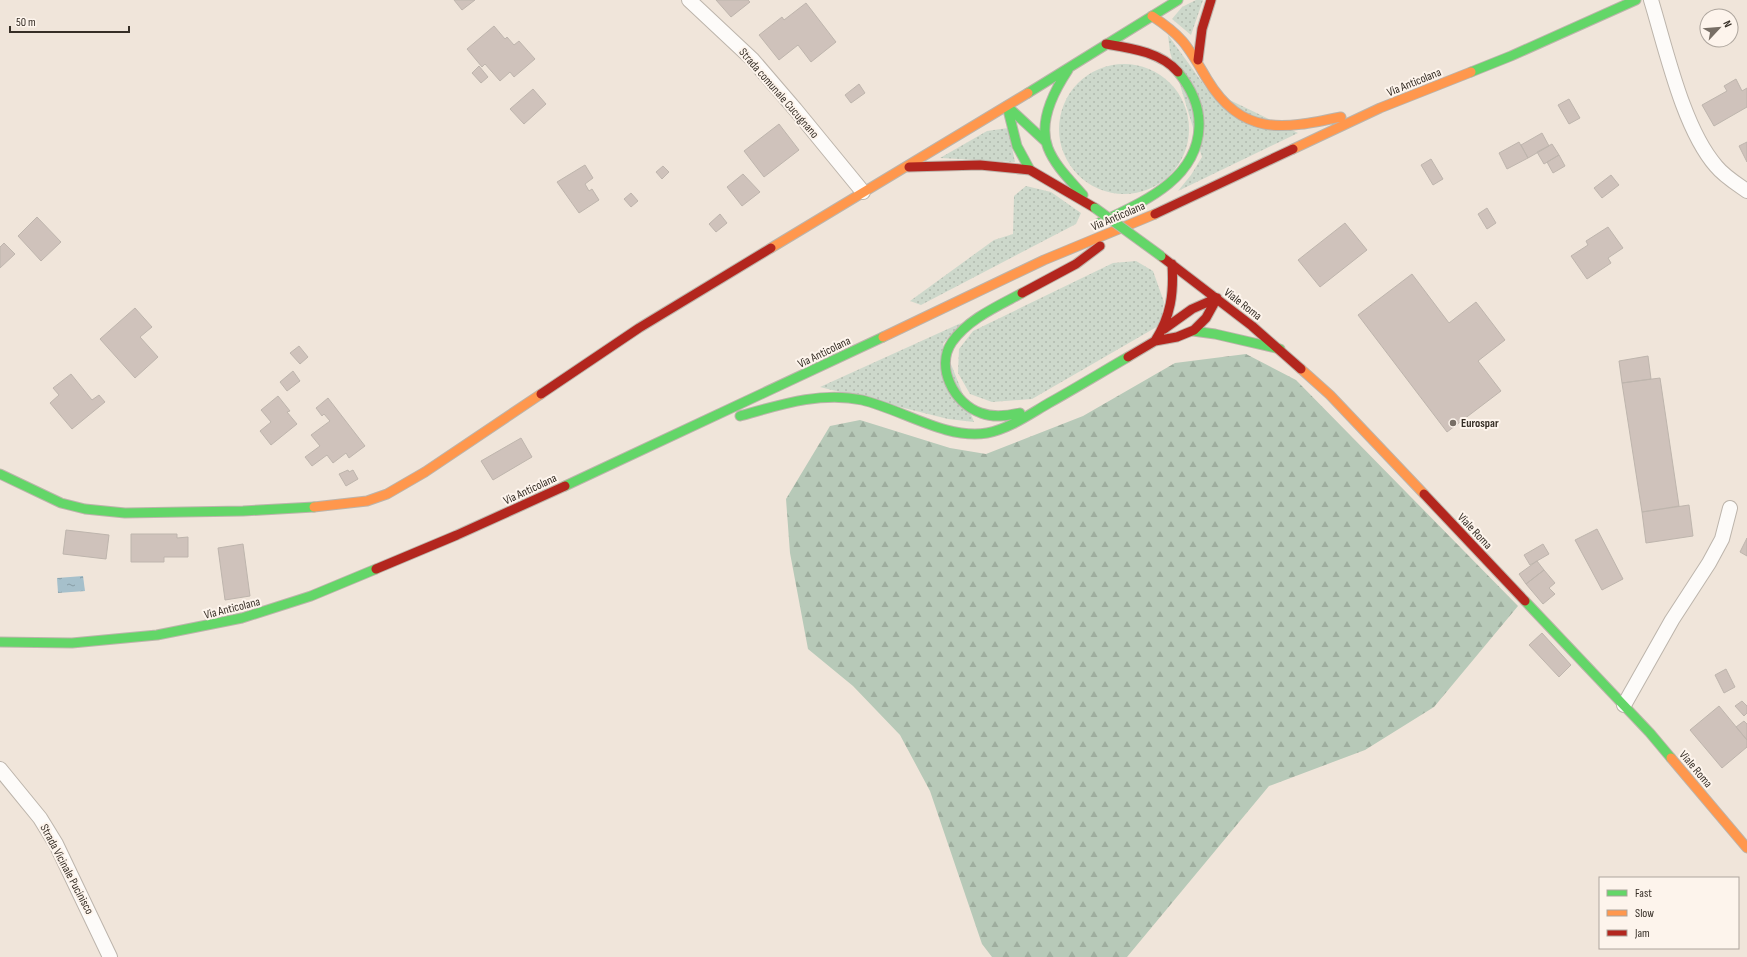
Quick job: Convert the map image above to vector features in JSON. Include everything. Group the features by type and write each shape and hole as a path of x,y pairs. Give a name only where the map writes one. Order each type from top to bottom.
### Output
{"main road":[{"path":"0,474 61,503 85,509 126,513 243,511 342,505 372,500 412,481 639,328 1007,106 1178,0"},
{"path":"1198,60 1202,29 1212,0"},
{"name":"Via Anticolana","path":"0,642 72,643 134,638 206,627 267,611 328,589 457,535 685,431 1044,260 1115,231 1380,108 1511,56 1636,0"},
{"path":"1152,16 1156,31"},
{"path":"1152,16 1181,36 1225,103 1243,117 1263,125 1292,126 1380,108"},
{"path":"1106,44 1134,50 1168,62"},
{"path":"1089,228 1156,193 1184,168 1192,155 1200,133 1198,109 1194,96 1185,81 1168,62 1162,48"},
{"path":"1046,142 1051,102 1059,84 1073,65"},
{"path":"1007,106 1046,142 1059,167 1095,208"},
{"path":"1007,106 1017,146 1030,170"},
{"path":"905,168 980,165 1030,170 1095,208"},
{"name":"Viale Roma","path":"1095,208 1217,298 1280,350 1330,395 1650,732 1747,848"},
{"path":"1040,408 994,417 983,415 972,410 956,396 948,382 945,366 949,347 972,323 1002,304 1079,262 1099,247 1115,231"},
{"path":"1044,260 1072,238"},
{"path":"1164,329 1172,304 1172,264"},
{"path":"1155,341 1164,329 1192,308 1217,298"},
{"path":"1193,331 1206,320 1217,298"},
{"path":"685,431 778,406 818,398 839,397 862,400 939,427 964,433 987,433 1017,422 1155,341 1193,331 1224,334 1253,345 1280,350"}],"street":[{"name":"Strada comunale Cucugnano","path":"689,0 752,59 863,192"},
{"path":"1651,0 1681,99 1702,148 1717,167 1747,191"},
{"path":"1624,705 1672,620 1722,540 1730,508"},
{"name":"Strada Vicinale Pucinisco","path":"2,775 40,818 56,844 110,957"}],"shaded area":[{"path":"1196,0 1203,0 1191,35 1172,19 1182,7"},
{"path":"1168,35 1207,89 1298,133 1178,191 1191,175 1202,157 1170,52"},
{"path":"1130,64 1149,69 1170,83 1184,104 1188,116 1188,142 1184,154 1170,175 1149,189 1137,193 1118,194 1099,189 1078,175 1064,154 1060,142 1059,123 1064,104 1078,83 1099,69 1111,65"},
{"path":"1008,128 1015,162 940,158 987,131"},
{"path":"1026,186 1051,192 1081,213 1076,224 921,305 910,301 994,240 1013,234 1014,196"},
{"path":"1136,261 1153,271 1164,302 1160,325 1032,399 992,402 970,394 958,373 959,349 973,331 1113,263"},
{"path":"961,323 943,344 974,422 948,419 820,387"}],"green space":[{"path":"1246,354 1296,380 1518,606 1434,707 1365,750 1269,786 1127,957 992,957 982,944 930,791 900,735 853,686 808,649 790,553 786,499 830,426 860,420 950,448 986,454 1083,416 1175,363"}],"water":[{"path":"83,576 85,591 58,593 57,578"}],"building":[{"path":"454,0 475,0 462,10"},
{"path":"716,0 748,0 750,2 731,17"},
{"path":"806,3 836,42 811,62 798,45 779,60 759,35 782,17 784,20"},
{"path":"494,26 505,39 507,37 514,45 519,41 535,59 514,77 510,72 500,81 485,64 482,67 467,49"},
{"path":"479,66 488,77 481,83 472,73"},
{"path":"1736,79 1742,91 1747,88 1747,107 1714,126 1702,105 1727,91 1724,86"},
{"path":"859,84 865,93 851,103 845,95"},
{"path":"533,89 546,104 524,124 510,109"},
{"path":"1569,99 1580,118 1569,124 1558,105"},
{"path":"779,124 799,150 764,177 744,151"},
{"path":"1542,133 1549,146 1528,158 1521,145"},
{"path":"1519,142 1528,158 1507,169 1499,153"},
{"path":"1747,142 1747,162 1739,146"},
{"path":"1552,144 1559,155 1544,164 1537,152"},
{"path":"1559,155 1565,166 1553,173 1547,162"},
{"path":"1431,159 1443,179 1433,185 1421,165"},
{"path":"585,165 593,178 585,184 589,191 592,189 599,200 579,213 557,182"},
{"path":"663,166 669,172 662,179 656,172"},
{"path":"743,174 760,192 742,206 727,187"},
{"path":"1611,175 1619,185 1602,198 1594,188"},
{"path":"631,193 638,201 631,207 624,199"},
{"path":"1487,208 1496,223 1487,229 1478,214"},
{"path":"720,214 727,223 716,232 709,224"},
{"path":"37,217 61,242 41,261 18,236"},
{"path":"1345,223 1367,250 1320,287 1298,260"},
{"path":"1608,227 1623,248 1608,258 1611,263 1587,279 1571,256 1588,245 1586,241"},
{"path":"4,243 15,254 0,268 0,247"},
{"path":"1412,274 1449,323 1476,302 1505,340 1478,361 1501,391 1447,432 1358,315"},
{"path":"135,308 152,327 140,337 158,357 135,378 100,339"},
{"path":"299,346 308,357 300,364 290,353"},
{"path":"1648,356 1651,379 1622,383 1619,361"},
{"path":"293,371 300,381 287,391 280,382"},
{"path":"71,374 92,400 99,395 105,402 72,429 50,403 59,395 53,388"},
{"path":"1660,378 1679,506 1642,512 1622,383"},
{"path":"278,396 290,411 287,412 297,424 271,445 260,431 271,422 261,410"},
{"path":"328,398 365,446 349,458 346,453 333,463 327,455 312,466 305,457 320,446 311,435 330,421 324,414 322,416 316,408"},
{"path":"521,438 532,457 493,480 481,461"},
{"path":"348,470 349,472 353,470 358,479 346,486 339,474"},
{"path":"1689,505 1693,536 1646,543 1642,512"},
{"path":"1597,529 1623,579 1602,590 1575,540"},
{"path":"66,530 109,535 106,559 63,554"},
{"path":"131,534 177,534 177,538 188,537 188,557 164,557 164,562 131,562"},
{"path":"1747,538 1747,556 1740,552"},
{"path":"243,544 250,596 225,600 218,548"},
{"path":"1543,544 1549,554 1530,565 1524,555"},
{"path":"1537,561 1544,570 1526,584 1519,574"},
{"path":"1544,570 1555,583 1549,588 1555,594 1543,604 1526,584"},
{"path":"1542,633 1571,665 1559,677 1529,645"},
{"path":"1726,669 1735,687 1724,693 1715,675"},
{"path":"1742,701 1747,706 1747,713 1744,716 1735,706"},
{"path":"1719,706 1747,740 1747,747 1722,768 1690,730"},
{"path":"1744,721 1747,724 1747,740 1736,727"}],"traffic: fast":[{"path":"1028,93 1178,0"},
{"path":"1471,72 1511,56 1636,0"},
{"path":"1068,70 1049,107 1046,117 1045,138 1051,155 1083,195"},
{"path":"1099,223 1132,207 1164,188 1177,176 1188,162 1196,146 1199,120 1191,91 1178,72"},
{"path":"1007,106 1017,146 1030,170"},
{"path":"1007,106 1046,142"},
{"path":"1095,208 1161,256"},
{"path":"1020,413 1005,416 991,416 971,408 955,393 950,384 946,362 947,352 952,342 966,326 994,308 1022,293"},
{"path":"1193,331 1215,334 1280,349"},
{"path":"565,486 883,337"},
{"path":"740,416 800,400 831,397 847,398 877,404 940,428 971,434 987,433 1019,421 1128,357"},
{"path":"0,474 61,503 85,509 125,513 243,511 314,507"},
{"path":"0,642 72,643 157,635 242,618 311,596 376,569"},
{"path":"1525,601 1650,733 1671,758"}],"traffic: slow":[{"path":"1152,16 1163,23 1184,43 1220,98 1235,111 1249,120 1282,126 1341,117"},
{"path":"1293,149 1380,108 1471,72"},
{"path":"771,248 1028,93"},
{"path":"883,337 1044,260 1155,214"},
{"path":"1301,369 1330,395 1424,494"},
{"path":"314,507 367,501 387,494 425,472 541,394"},
{"path":"1671,758 1747,848"}],"traffic: jam":[{"path":"1198,60 1202,29 1211,0"},
{"path":"1106,44 1135,49 1154,55 1171,65 1178,72"},
{"path":"1155,214 1293,149"},
{"path":"909,167 980,165 1030,170 1095,208"},
{"path":"1022,293 1076,264 1100,246"},
{"path":"541,394 639,328 771,248"},
{"path":"1162,257 1252,326 1301,369"},
{"path":"1155,341 1165,322 1172,295 1172,264"},
{"path":"1164,329 1192,309 1217,298"},
{"path":"1128,357 1155,341 1177,337 1194,330 1206,318 1217,298"},
{"path":"376,569 457,535 565,486"},
{"path":"1424,494 1525,601"}],"place":[{"name":"Eurospar","path":"1453,423"}]}
